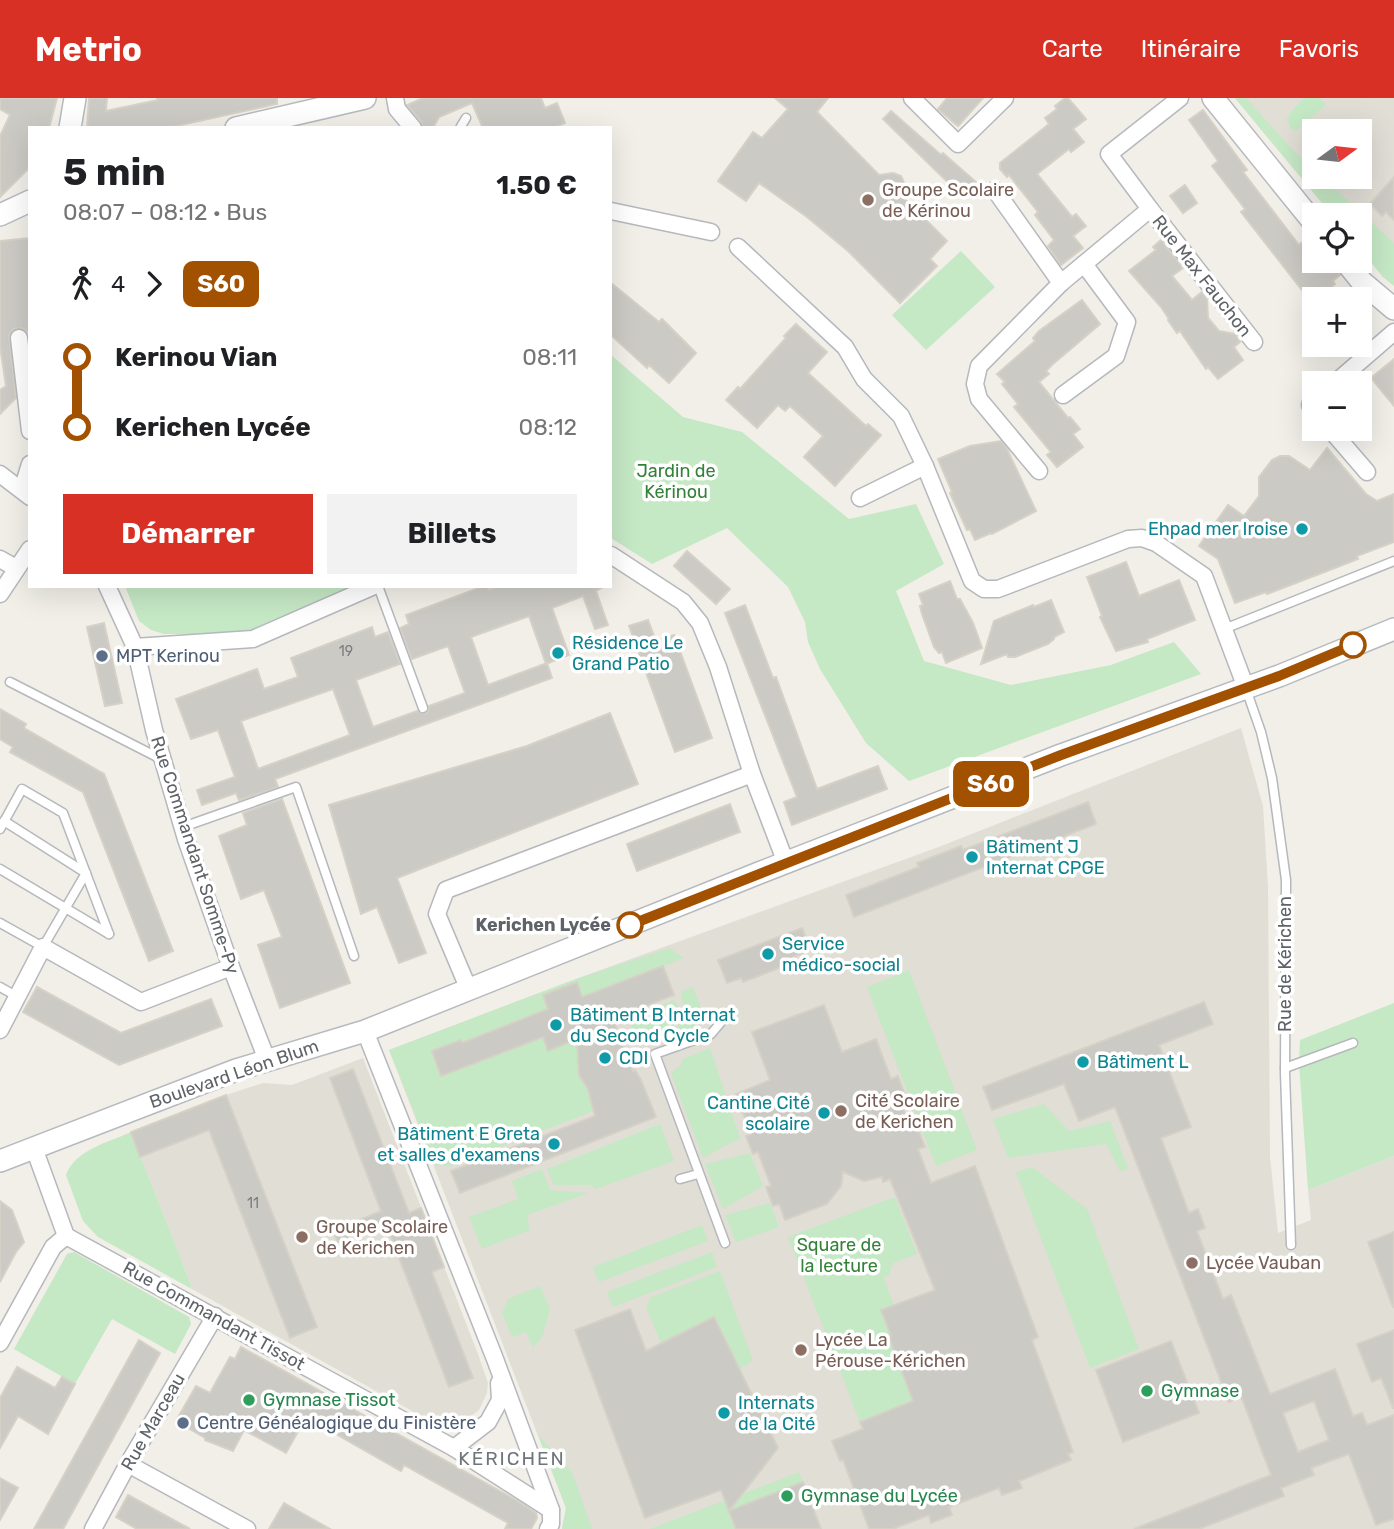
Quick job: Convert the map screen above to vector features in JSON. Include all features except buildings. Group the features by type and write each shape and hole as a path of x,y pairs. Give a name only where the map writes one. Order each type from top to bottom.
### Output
{"main road":[{"path":"70,126 75,98"},
{"path":"253,126 296,121 365,98"},
{"path":"1213,98 1302,208"},
{"path":"0,215 28,202"},
{"path":"1355,273 1394,309"},
{"name":"Boulevard Léon Blum","path":"0,1161 213,1079 365,1031 1061,755 1246,688 1394,629"}],"street":[{"path":"395,98 397,109 411,126"},
{"path":"912,98 958,144 1005,98"},
{"name":"Rue Max Fauchon","path":"1180,98 1109,155 1254,342"},
{"path":"995,190 1061,283"},
{"name":"Rue Max Fauchon","path":"1038,471 979,399 975,384 979,366 1061,283 1150,209"},
{"path":"612,211 712,232"},
{"path":"738,247 845,347 864,379 901,416 925,466 972,581 985,589 998,589 1128,539 1142,538 1156,543 1204,576 1246,688"},
{"path":"1063,395 1116,356 1127,322 1084,264"},
{"path":"1349,371 1394,332"},
{"path":"19,338 28,414"},
{"path":"1340,441 1367,472"},
{"path":"860,498 925,466"},
{"path":"0,474 26,494"},
{"path":"0,594 28,552"},
{"path":"612,556 683,602 699,623 718,667 751,774 786,863"},
{"path":"0,559 16,568"},
{"name":"Rue Commandant Somme-Py","path":"108,588 135,647 154,730 183,827 231,967 267,1060"},
{"path":"135,647 253,639 371,588"},
{"path":"469,989 438,914 446,890 751,774"},
{"path":"0,1030 43,947 141,1002 231,967"},
{"path":"365,1031 498,1367 551,1510 551,1524 548,1529"},
{"path":"0,1343 53,1247 66,1236 34,1148"},
{"name":"Rue Commandant Tissot","path":"66,1236 454,1448 551,1510"},
{"name":"Rue Marceau","path":"93,1529 215,1316"},
{"path":"454,1448 488,1422 500,1400 498,1367"},
{"path":"128,1464 247,1529"}],"lane":[{"path":"461,126 466,118"},
{"path":"1224,629 1394,561"},
{"path":"373,588 423,708"},
{"path":"10,682 163,760"},
{"name":"Rue de Kérichen","path":"1246,688 1261,732 1272,778 1286,880 1286,1068 1291,1245"},
{"path":"183,827 296,786 354,956"},
{"path":"0,869 110,934 63,813 22,789 2,825 86,873"},
{"path":"0,923 43,947 86,873"},
{"path":"0,986 18,997"},
{"path":"722,1021 711,1034 655,1054 725,1243"},
{"path":"1286,1068 1353,1043"},
{"path":"680,1180 698,1174"}],"shaded area":[{"path":"1235,98 1394,98 1394,286 1372,264 1372,203 1322,203 1310,189 1372,189 1372,119 1302,119 1302,179"},
{"name":"Cité Scolaire de Kerichen","path":"1241,728 1263,806 1268,888 1270,1157 1278,1233 1311,1220 1308,1190 1394,1156 1394,1529 562,1529 566,1508 389,1050 936,848"},
{"name":"Groupe Scolaire de Kerichen","path":"363,1058 488,1383 487,1393 479,1410 455,1425 430,1421 190,1288 131,1132 263,1083 292,1085"}],"green space":[{"path":"1235,98 1246,98 1302,158 1302,179"},
{"path":"1304,98 1319,98 1326,104 1309,119 1302,119 1302,126 1297,130 1291,129 1287,119"},
{"path":"1310,189 1335,189 1350,203 1322,203"},
{"path":"1372,223 1394,243 1394,286 1372,264"},
{"path":"961,251 995,287 926,350 892,315"},
{"name":"Jardin de Kérinou","path":"612,356 683,417 742,432 849,519 916,504 944,564 896,591 924,661 1011,685 1111,665 1174,642 1201,674 909,781 866,743 820,669 808,642 805,622 788,587 727,528 652,564 612,539"},
{"path":"126,588 351,588 287,620 244,634 164,634 151,630 139,621"},
{"path":"669,948 684,958 582,997 576,983 544,994 548,1009 475,1038 464,1046 461,1040 432,1051 543,1037 549,1050 591,1035 583,1061 578,1064 579,1072 590,1089 617,1102 450,1166 436,1166 389,1050 576,979"},
{"path":"909,970 977,1150 936,1166 867,987"},
{"path":"693,987 702,1018 695,1026 676,1034 683,1005 681,992"},
{"path":"674,1000 679,1008 672,1031 653,1029 644,1033 637,1041 628,1018"},
{"path":"1394,1003 1394,1156 1308,1190 1299,1063 1300,1040"},
{"path":"710,1048 740,1138 703,1158 671,1073 681,1065 683,1059"},
{"path":"1044,1104 1069,1131 1110,1121 1128,1169 1120,1171 1106,1144 1008,1158 993,1119"},
{"path":"660,1124 674,1161 596,1189 591,1185 554,1185 547,1169"},
{"path":"131,1132 190,1288 98,1237 83,1221 66,1175 70,1166 84,1153"},
{"path":"750,1153 763,1186 723,1209 705,1164"},
{"path":"1032,1167 1087,1209 1139,1349 1090,1368 1016,1172"},
{"path":"542,1169 550,1190 589,1193 527,1215 530,1230 482,1249 469,1217 518,1199 512,1181"},
{"name":"Square de la lecture","path":"895,1197 917,1254 893,1263 889,1276 883,1277 894,1305 882,1310 891,1336 889,1337 913,1400 860,1422 788,1237"},
{"path":"770,1203 779,1227 736,1242 725,1215"},
{"path":"702,1225 708,1241 599,1282 593,1267"},
{"path":"74,1252 189,1317 191,1324 175,1354 112,1319 75,1384 14,1349 67,1254"},
{"path":"712,1252 717,1267 613,1307 607,1292"},
{"path":"720,1271 753,1360 740,1369 714,1317 661,1343 646,1307 651,1297"},
{"path":"540,1286 550,1309 543,1335 533,1348 526,1332 512,1337 502,1313 508,1299"},
{"path":"538,1435 572,1472 592,1529 562,1529 566,1508"},
{"path":"799,1472 803,1482 729,1511 736,1529 650,1529"}],"bus line":[{"name":"S60","path":"630,925 1061,755 1222,698 1353,645"}],"place":[{"name":"Groupe Scolaire de Kérinou","path":"868,200"},
{"name":"Ehpad mer Iroise","path":"1302,529"},
{"name":"Résidence Le Grand Patio","path":"558,653"},
{"name":"MPT Kerinou","path":"102,656"},
{"name":"Bâtiment J Internat CPGE","path":"972,857"},
{"name":"Kerichen Lycée","path":"630,925"},
{"name":"Service médico-social","path":"768,954"},
{"name":"Bâtiment B Internat du Second Cycle","path":"556,1025"},
{"name":"CDI","path":"605,1058"},
{"name":"Bâtiment L","path":"1083,1062"},
{"name":"Cité Scolaire de Kerichen","path":"841,1111"},
{"name":"Cantine Cité scolaire","path":"824,1113"},
{"name":"Bâtiment E Greta et salles d'examens","path":"554,1144"},
{"name":"Groupe Scolaire de Kerichen","path":"302,1237"},
{"name":"Lycée Vauban","path":"1192,1263"},
{"name":"Lycée La Pérouse-Kérichen","path":"801,1350"},
{"name":"Gymnase","path":"1147,1391"},
{"name":"Gymnase Tissot","path":"249,1400"},
{"name":"Internats de la Cité","path":"724,1413"},
{"name":"Centre Généalogique du Finistère","path":"183,1423"},
{"name":"Gymnase du Lycée","path":"787,1496"}],"district":[{"name":"KÉRICHEN","path":"512,1458"}]}
